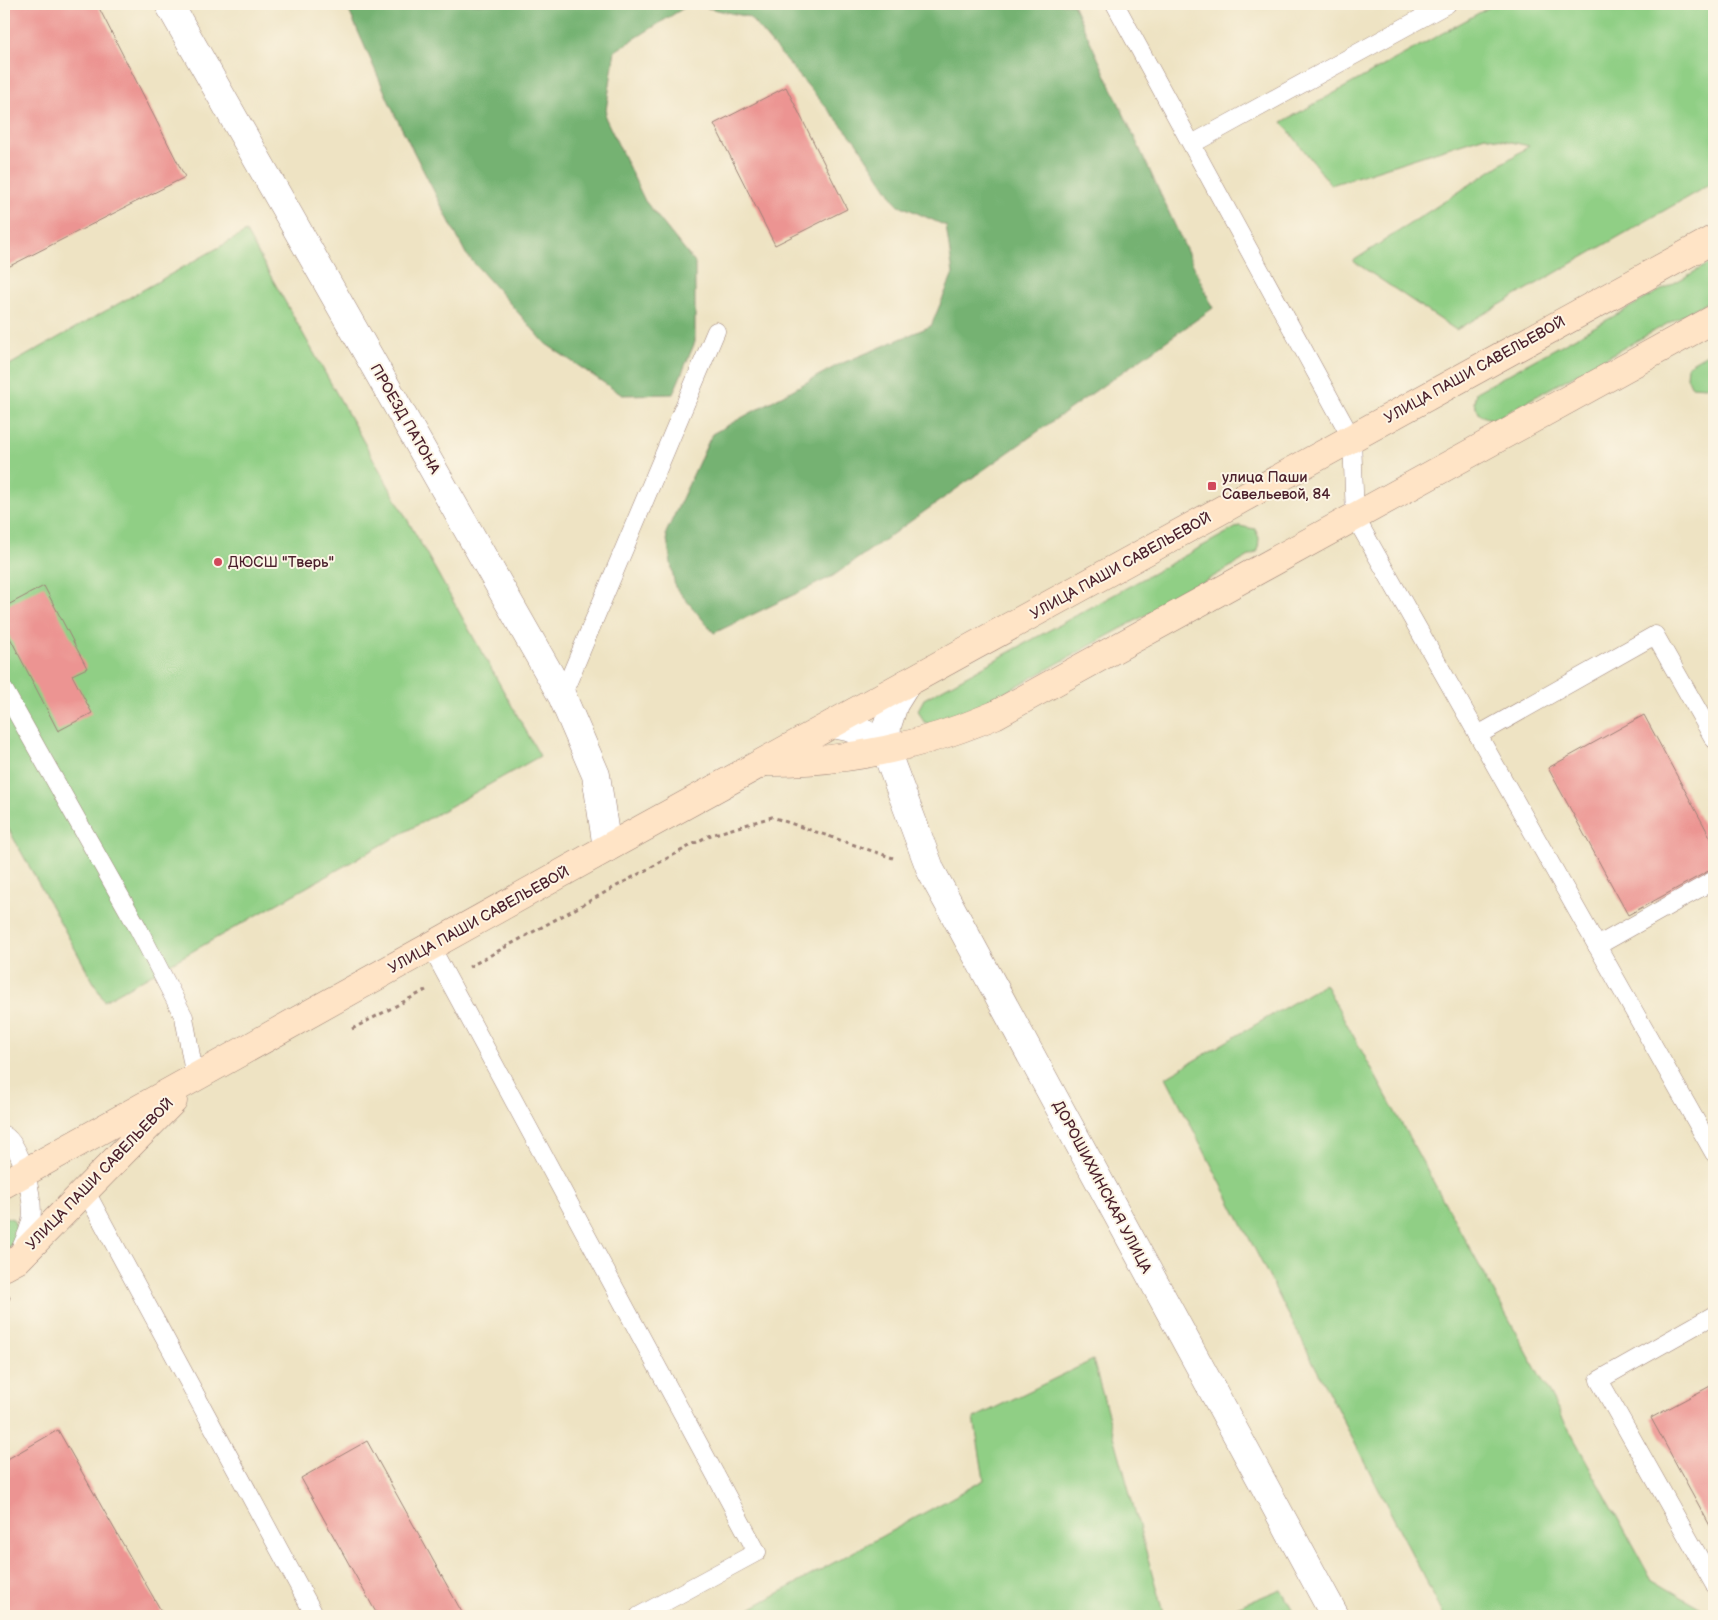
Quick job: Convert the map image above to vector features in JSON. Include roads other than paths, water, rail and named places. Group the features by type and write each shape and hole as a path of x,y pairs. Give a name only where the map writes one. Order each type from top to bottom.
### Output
{"street":[{"name":"ПРОЕЗД ПАТОНА","path":"169,4 562,696 596,775 607,848"},
{"name":"УЛИЦА ПАШИ САВЕЛЬЕВОЙ","path":"15,1178 607,848 1714,239"},
{"name":"УЛИЦА ПАШИ САВЕЛЬЕВОЙ","path":"763,762 826,760 886,751 942,736 995,715 1714,319"},
{"path":"886,751 887,726 894,704 907,683"},
{"path":"833,724 865,732 886,751"},
{"name":"ДОРОШИХИНСКАЯ УЛИЦА","path":"886,751 931,871 1335,1616"},
{"name":"УЛИЦА ПАШИ САВЕЛЬЕВОЙ","path":"10,1263 195,1078"}],"lane":[{"path":"1116,4 1352,438 1355,517 1714,1153"},
{"path":"1192,144 1447,4"},
{"path":"562,696 716,331"},
{"path":"1478,735 1655,635 1714,739"},
{"path":"4,690 138,928 184,1017 195,1078"},
{"path":"1597,946 1714,880"},
{"path":"431,947 758,1552 639,1616"},
{"path":"4,1135 10,1139 15,1178 31,1196 31,1220 10,1263"},
{"path":"85,1190 315,1616"},
{"path":"1714,1315 1599,1380 1714,1584"}],"place":[{"name":"улица Паши Савельевой, 84","path":"1212,486"},
{"name":"ДЮСШ \"Тверь\"","path":"218,562"}]}
